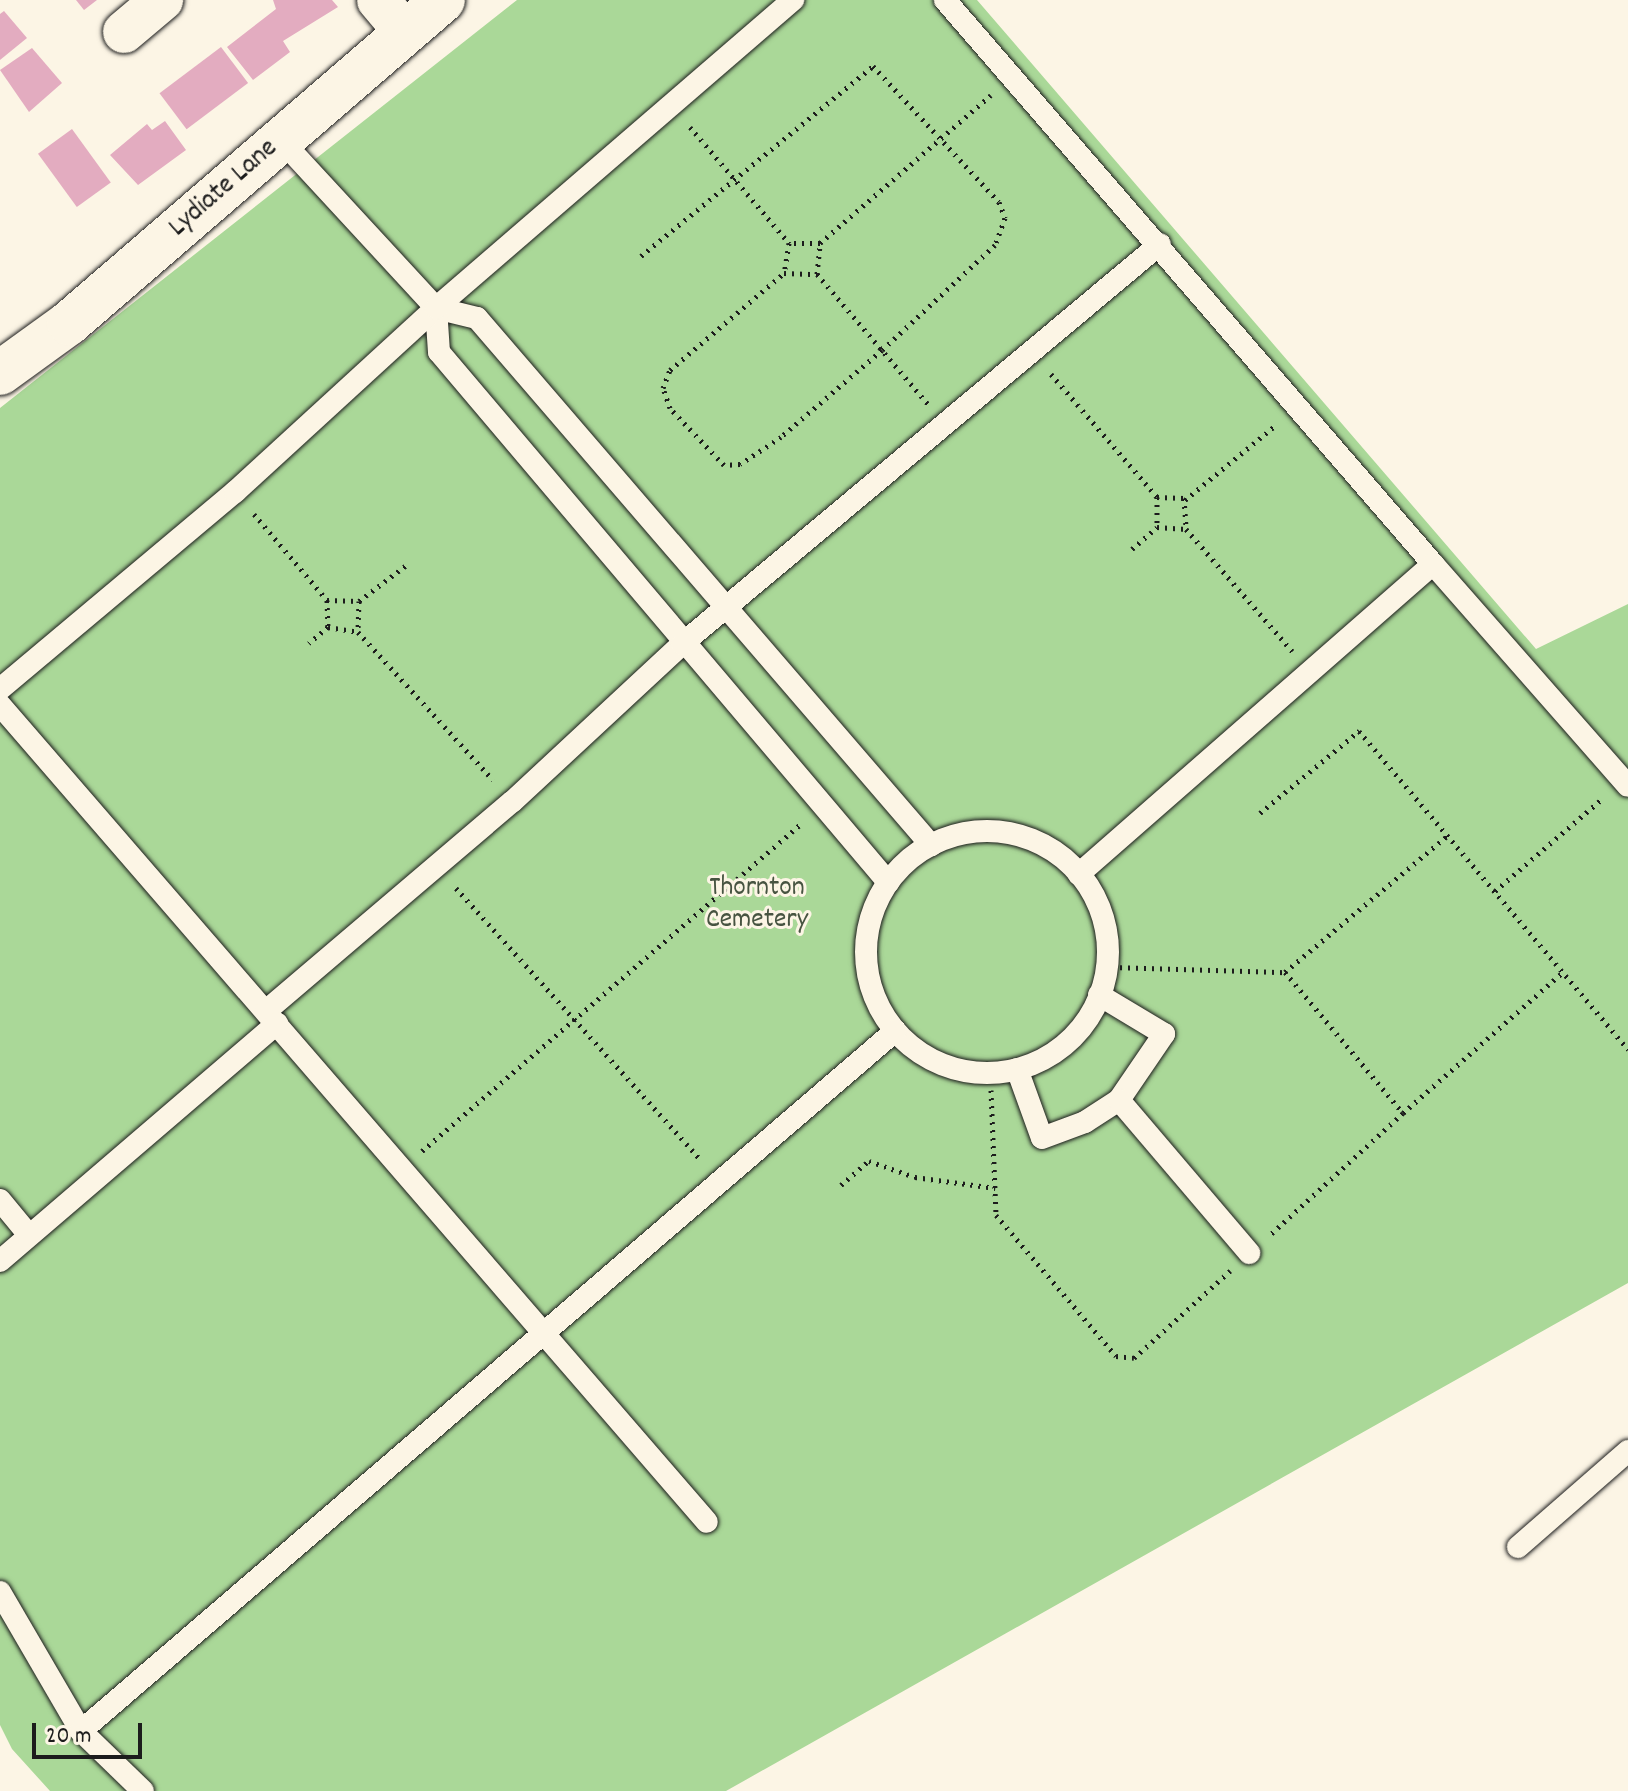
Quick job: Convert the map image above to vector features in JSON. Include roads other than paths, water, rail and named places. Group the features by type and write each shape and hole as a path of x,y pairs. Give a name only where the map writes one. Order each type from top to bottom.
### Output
{"main road":[{"name":"Lydiate Lane","path":"0,373 69,323 281,140 392,16 443,0"}],"street":[{"path":"124,32 162,0"}],"lane":[{"path":"0,689 235,492 436,308 793,0"},
{"path":"945,0 1626,783"},
{"path":"281,140 436,308 477,318 931,845"},
{"path":"0,1261 512,802 682,644 728,610 1160,244"},
{"path":"436,308 439,352 682,644 888,882"},
{"path":"1079,874 1433,564"},
{"path":"0,705 272,1017 542,1337 707,1522"},
{"path":"1001,832 1052,850 1079,874 1105,926 1110,967 1099,995 1065,1044 1017,1069 990,1073 947,1067 895,1031 874,997 866,958 871,918 888,882 931,845 965,833 1001,832"},
{"path":"1017,1069 1042,1138 1085,1122 1119,1100 1164,1034 1099,995"},
{"path":"81,1731 722,1183 895,1031"},
{"path":"1119,1100 1249,1253"},
{"path":"0,1200 29,1235"},
{"path":"1518,1547 1628,1451"},
{"path":"0,1592 81,1731 143,1791"}],"park label":[{"name":"Thornton Cemetery","path":"757,905"}]}
